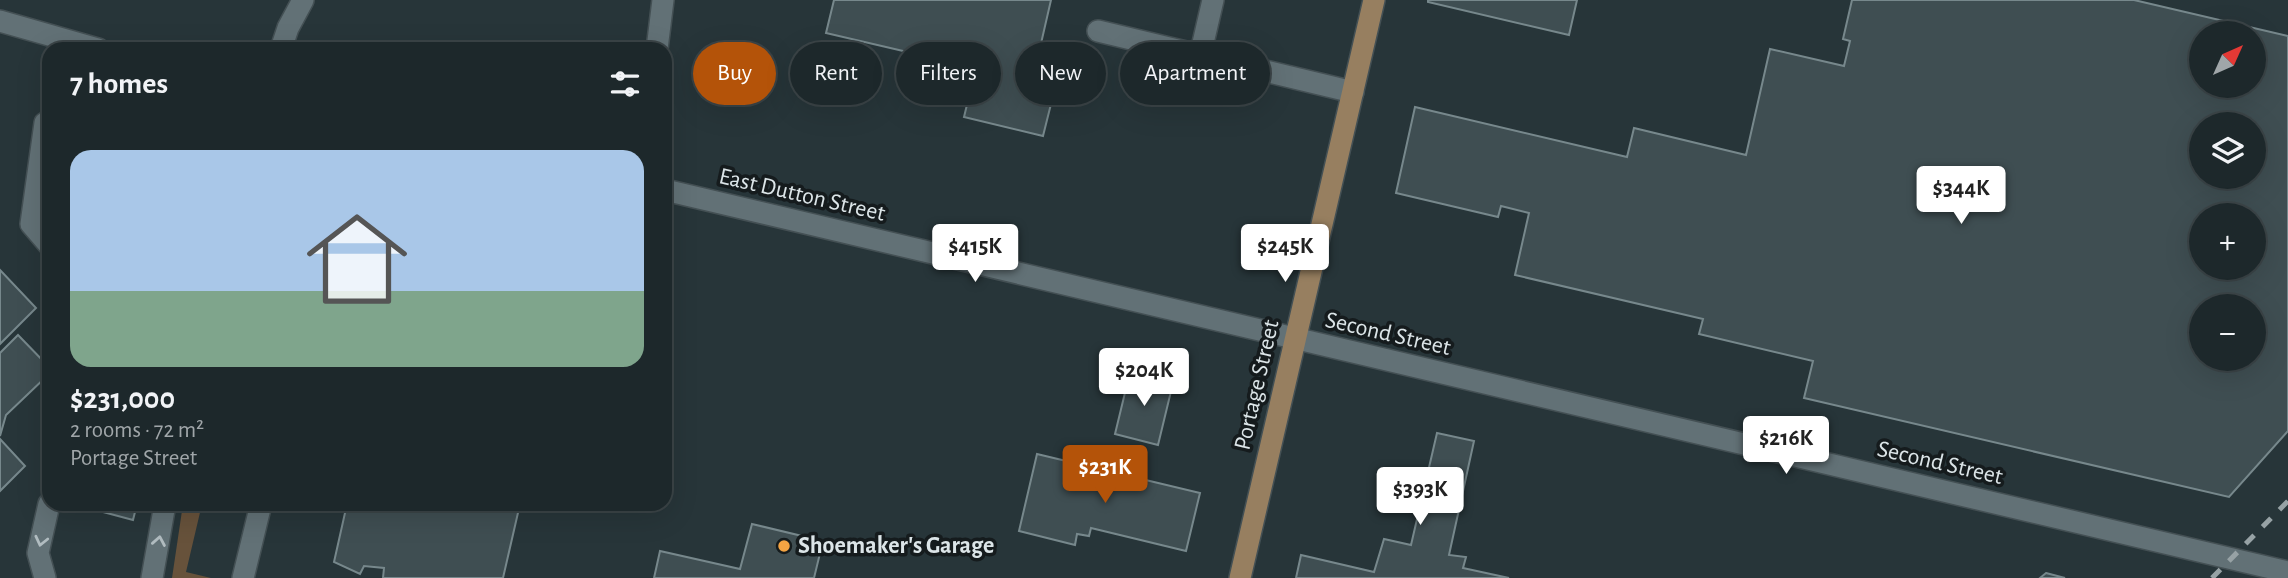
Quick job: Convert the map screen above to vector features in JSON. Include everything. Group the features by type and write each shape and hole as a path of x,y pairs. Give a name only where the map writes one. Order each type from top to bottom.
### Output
{"main road":[{"name":"Portage Street","path":"1240,578 1374,0"}],"street":[{"path":"283,42 303,0"},
{"path":"658,42 663,0"},
{"path":"1203,42 1213,0"},
{"path":"0,21 70,42"},
{"path":"1098,31 1143,42"},
{"path":"1270,72 1353,92"},
{"path":"42,145 31,224 42,237"},
{"name":"East Dutton Street","path":"672,192 1294,338"},
{"name":"Second Street","path":"1294,338 2288,572"},
{"path":"45,578 38,553 47,511"},
{"path":"152,578 164,511"},
{"path":"243,578 259,511"}],"shaded area":[{"path":"182,511 200,511 186,572 211,578 172,578"}],"building":[{"path":"834,0 1051,0 1041,42 1015,42 1015,105 1051,105 1043,136 964,117 967,105 1001,105 1001,42 896,42 896,49 882,46 882,42 865,42 826,33"},
{"path":"1428,0 1577,0 1569,35"},
{"path":"1852,0 2134,0 2224,21 2189,21 2189,98 2266,98 2266,31 2288,36 2288,431 2229,497 1804,398 1813,361 1699,334 1703,319 1515,275 1529,213 1501,206 1498,217 1396,193 1415,107 1627,157 1634,128 1746,155 1770,49 1844,66 1850,41 1843,39"},
{"path":"0,270 36,308 0,344"},
{"path":"18,335 42,360 42,381 6,415 0,436 0,353"},
{"path":"1130,372 1173,383 1158,445 1115,434"},
{"path":"1437,433 1474,441 1449,555 1466,557 1463,568 1509,578 1296,578 1301,555 1374,572 1384,539 1411,545"},
{"path":"0,439 25,466 0,491"},
{"path":"1037,454 1200,493 1186,551 1091,528 1089,536 1077,534 1075,545 1019,531"},
{"path":"99,511 135,511 133,520"},
{"path":"345,511 518,511 503,578 383,578 384,568 364,566 360,574 334,562"},
{"name":"Shoemaker's Garage","path":"752,524 823,541 814,578 654,578 660,551 740,569"},
{"path":"2046,573 2065,578 2040,578"}],"railway":[{"path":"2212,578 2288,501"}],"place":[{"name":"Shoemaker's Garage","path":"784,546"}]}
